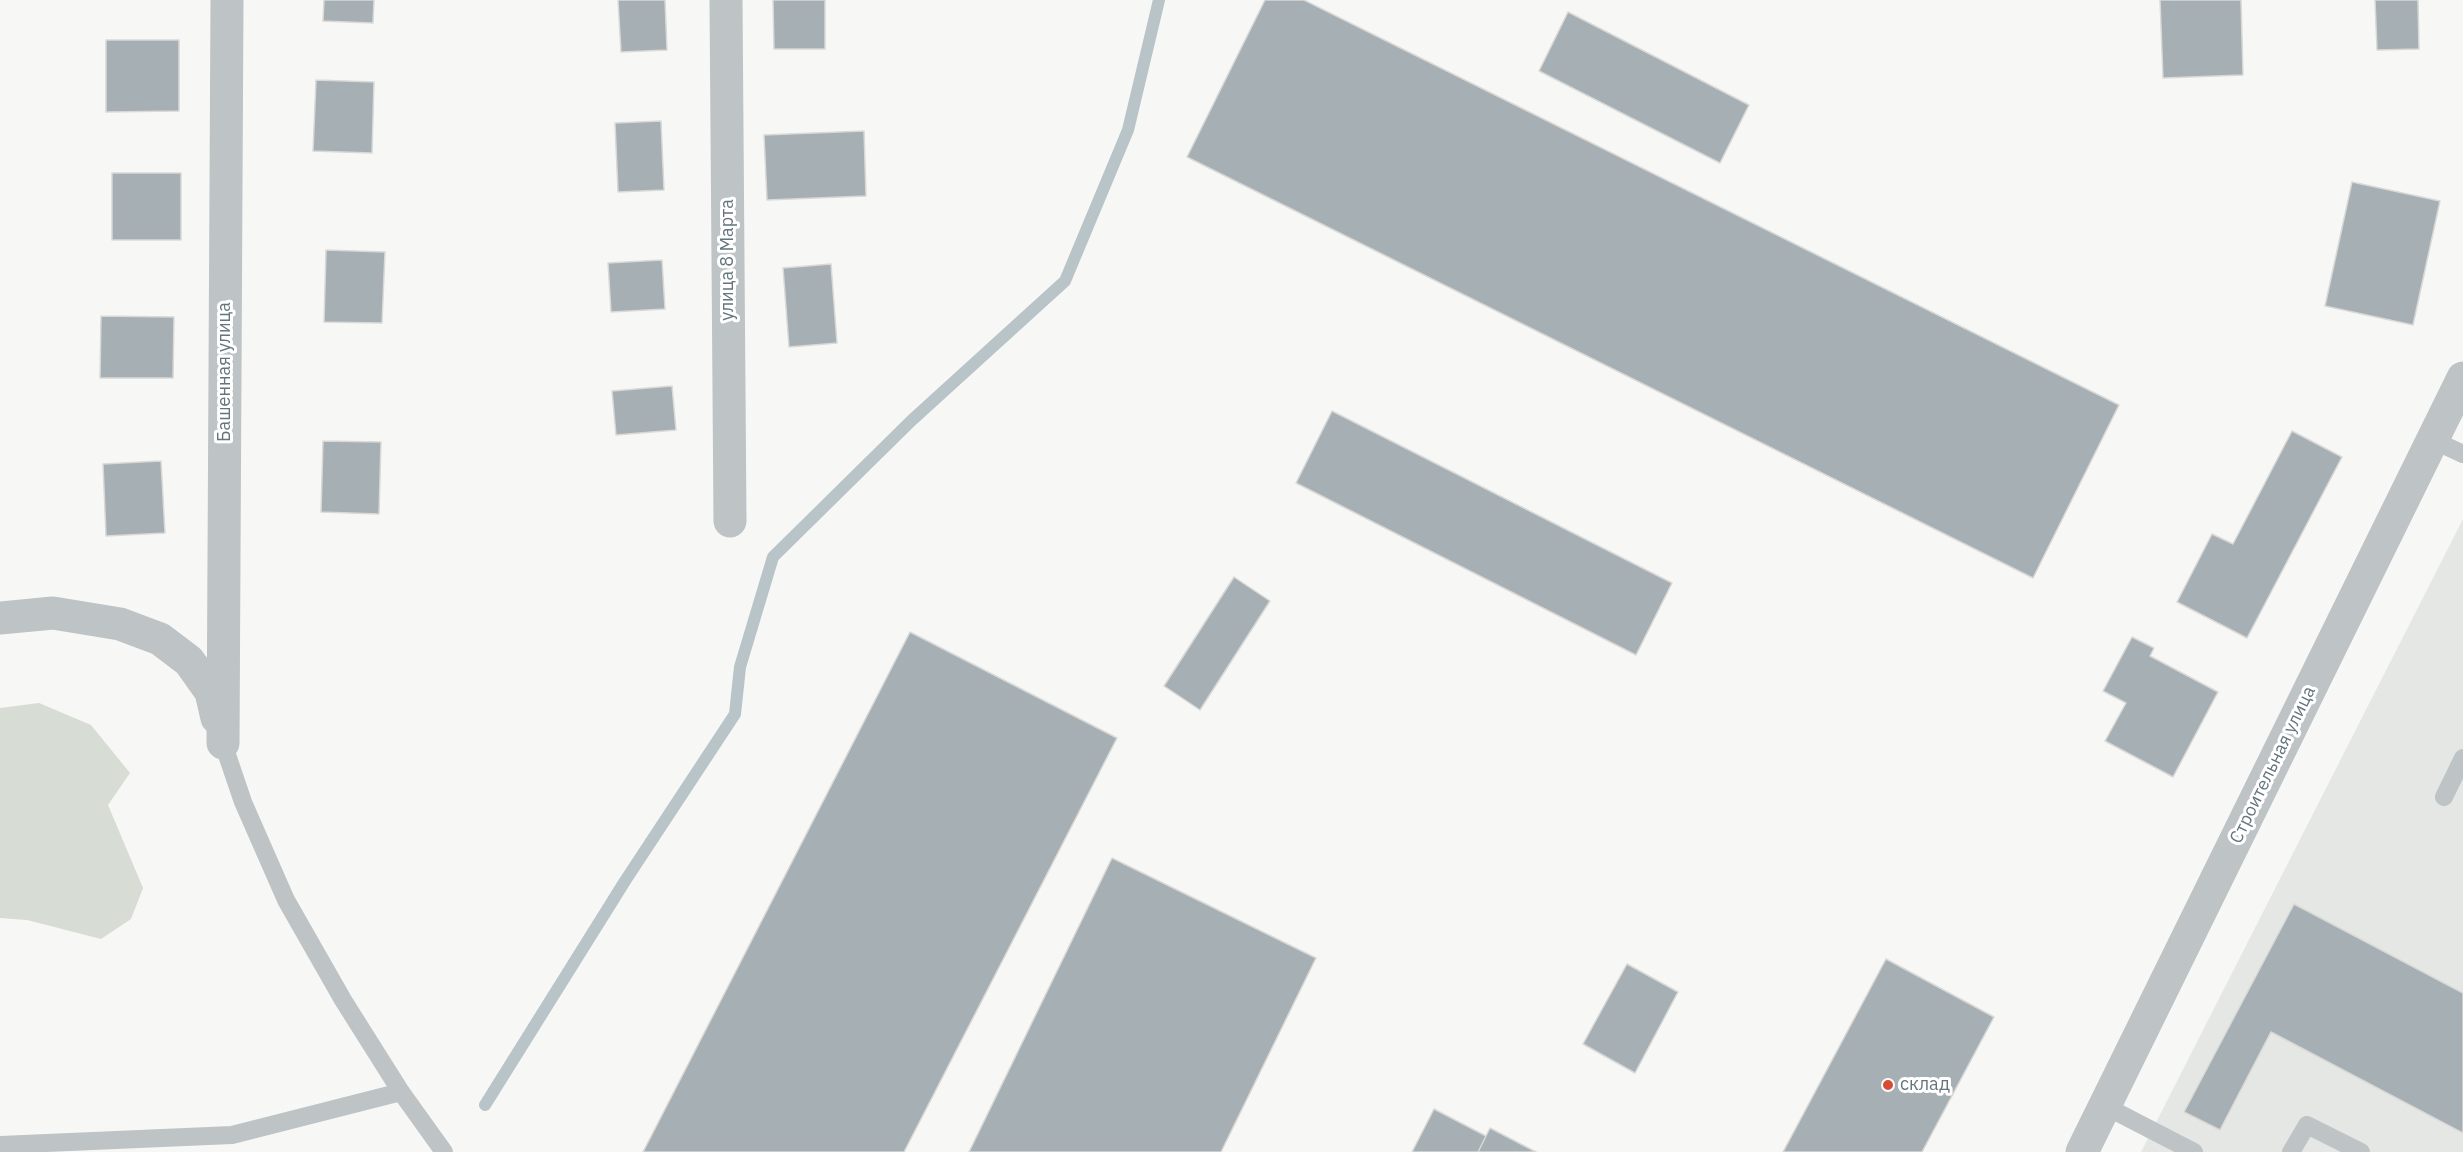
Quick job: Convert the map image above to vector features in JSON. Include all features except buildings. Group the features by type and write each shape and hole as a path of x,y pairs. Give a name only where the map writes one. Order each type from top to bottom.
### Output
{"street":[{"name":"Башенная улица","path":"224,743 227,0"},
{"name":"улица 8 Марта","path":"726,0 730,521"},
{"name":"Строительная улица","path":"2082,1152 2463,378"},
{"path":"0,618 54,613 120,624 159,639 189,661 211,692 224,743"}],"lane":[{"path":"2433,440 2463,454"},
{"path":"224,743 243,802 286,900 343,1000 401,1092 444,1152"},
{"path":"2444,797 2463,758"},
{"path":"0,1145 232,1134 401,1092"},
{"path":"2105,1106 2194,1152"},
{"path":"2292,1152 2307,1125 2361,1152"}],"shaded area":[{"path":"2463,519 2463,1152 2141,1152"},
{"path":"39,703 91,725 130,773 108,805 143,888 131,919 101,939 27,920 0,918 0,708"}],"waterway":[{"path":"485,1105 625,881 735,714 740,667 773,557 911,421 1065,281 1128,130 1159,0"}],"place":[{"name":"склад","path":"1888,1085"}]}
